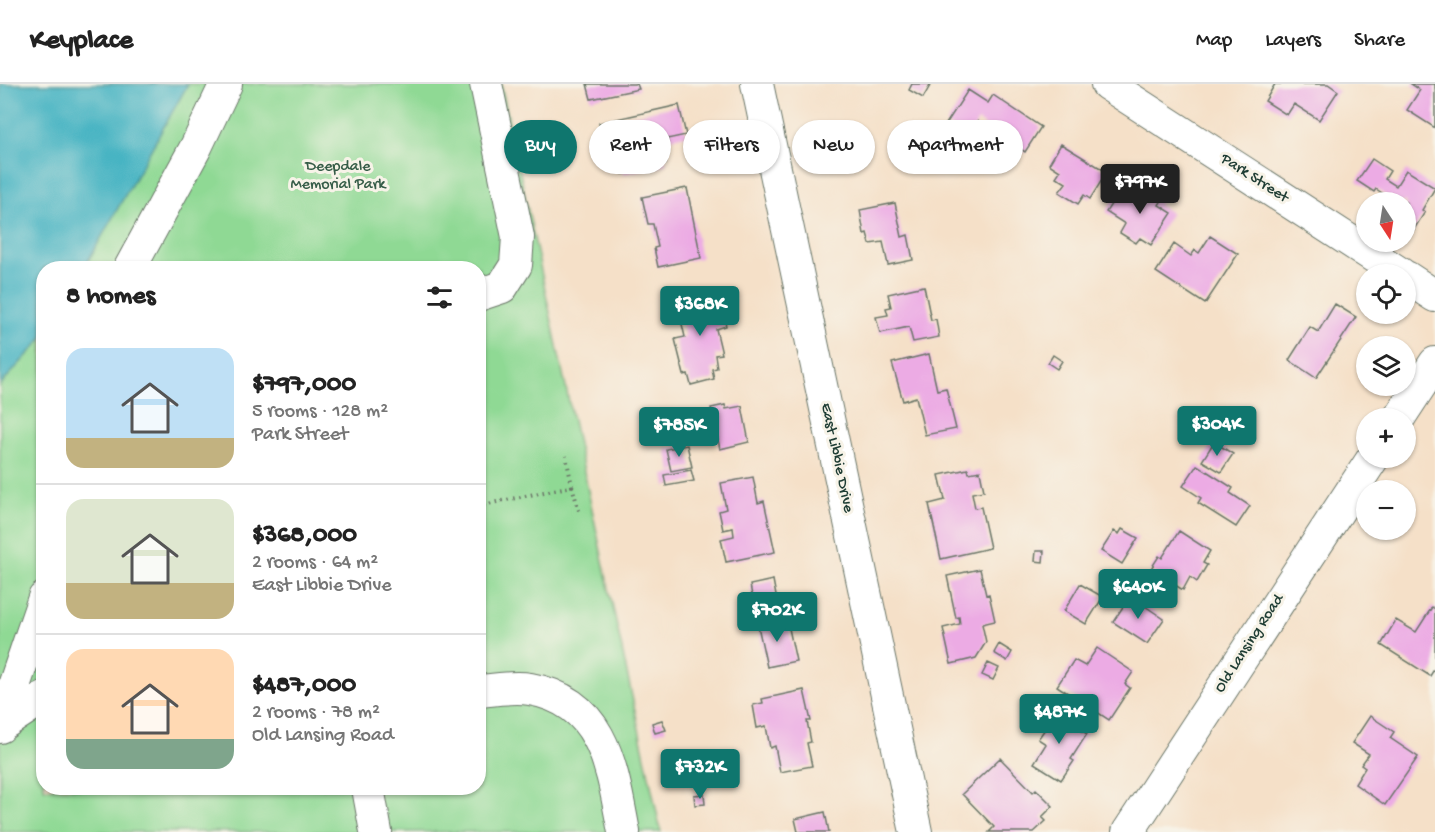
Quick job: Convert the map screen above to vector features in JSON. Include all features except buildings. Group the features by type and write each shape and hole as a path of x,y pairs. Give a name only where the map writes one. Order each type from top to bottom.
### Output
{"street":[{"path":"134,261 196,147 226,84"},
{"path":"486,84 518,237 516,266 502,287 486,292"},
{"name":"East Libbie Drive","path":"757,84 916,832"},
{"name":"Park Street","path":"1107,84 1386,264"},
{"path":"1416,284 1435,296"},
{"path":"1406,408 1435,363"},
{"name":"Old Lansing Road","path":"1128,832 1366,468"},
{"path":"0,727 36,621"},
{"path":"486,691 528,689 550,695 571,705 588,719 603,746 614,782 624,832"},
{"path":"0,727 36,702"},
{"path":"369,795 376,832"}],"path":[{"path":"566,456 580,514"},
{"path":"486,504 572,486"}],"green space":[{"name":"Deepdale Memorial Park","path":"188,84 501,84 509,120 504,120 504,174 520,174 661,832 0,832 0,385 36,346 36,795 486,795 486,261 88,261"}],"water":[{"path":"0,84 188,84 88,261 36,261 36,346 0,385"}]}
